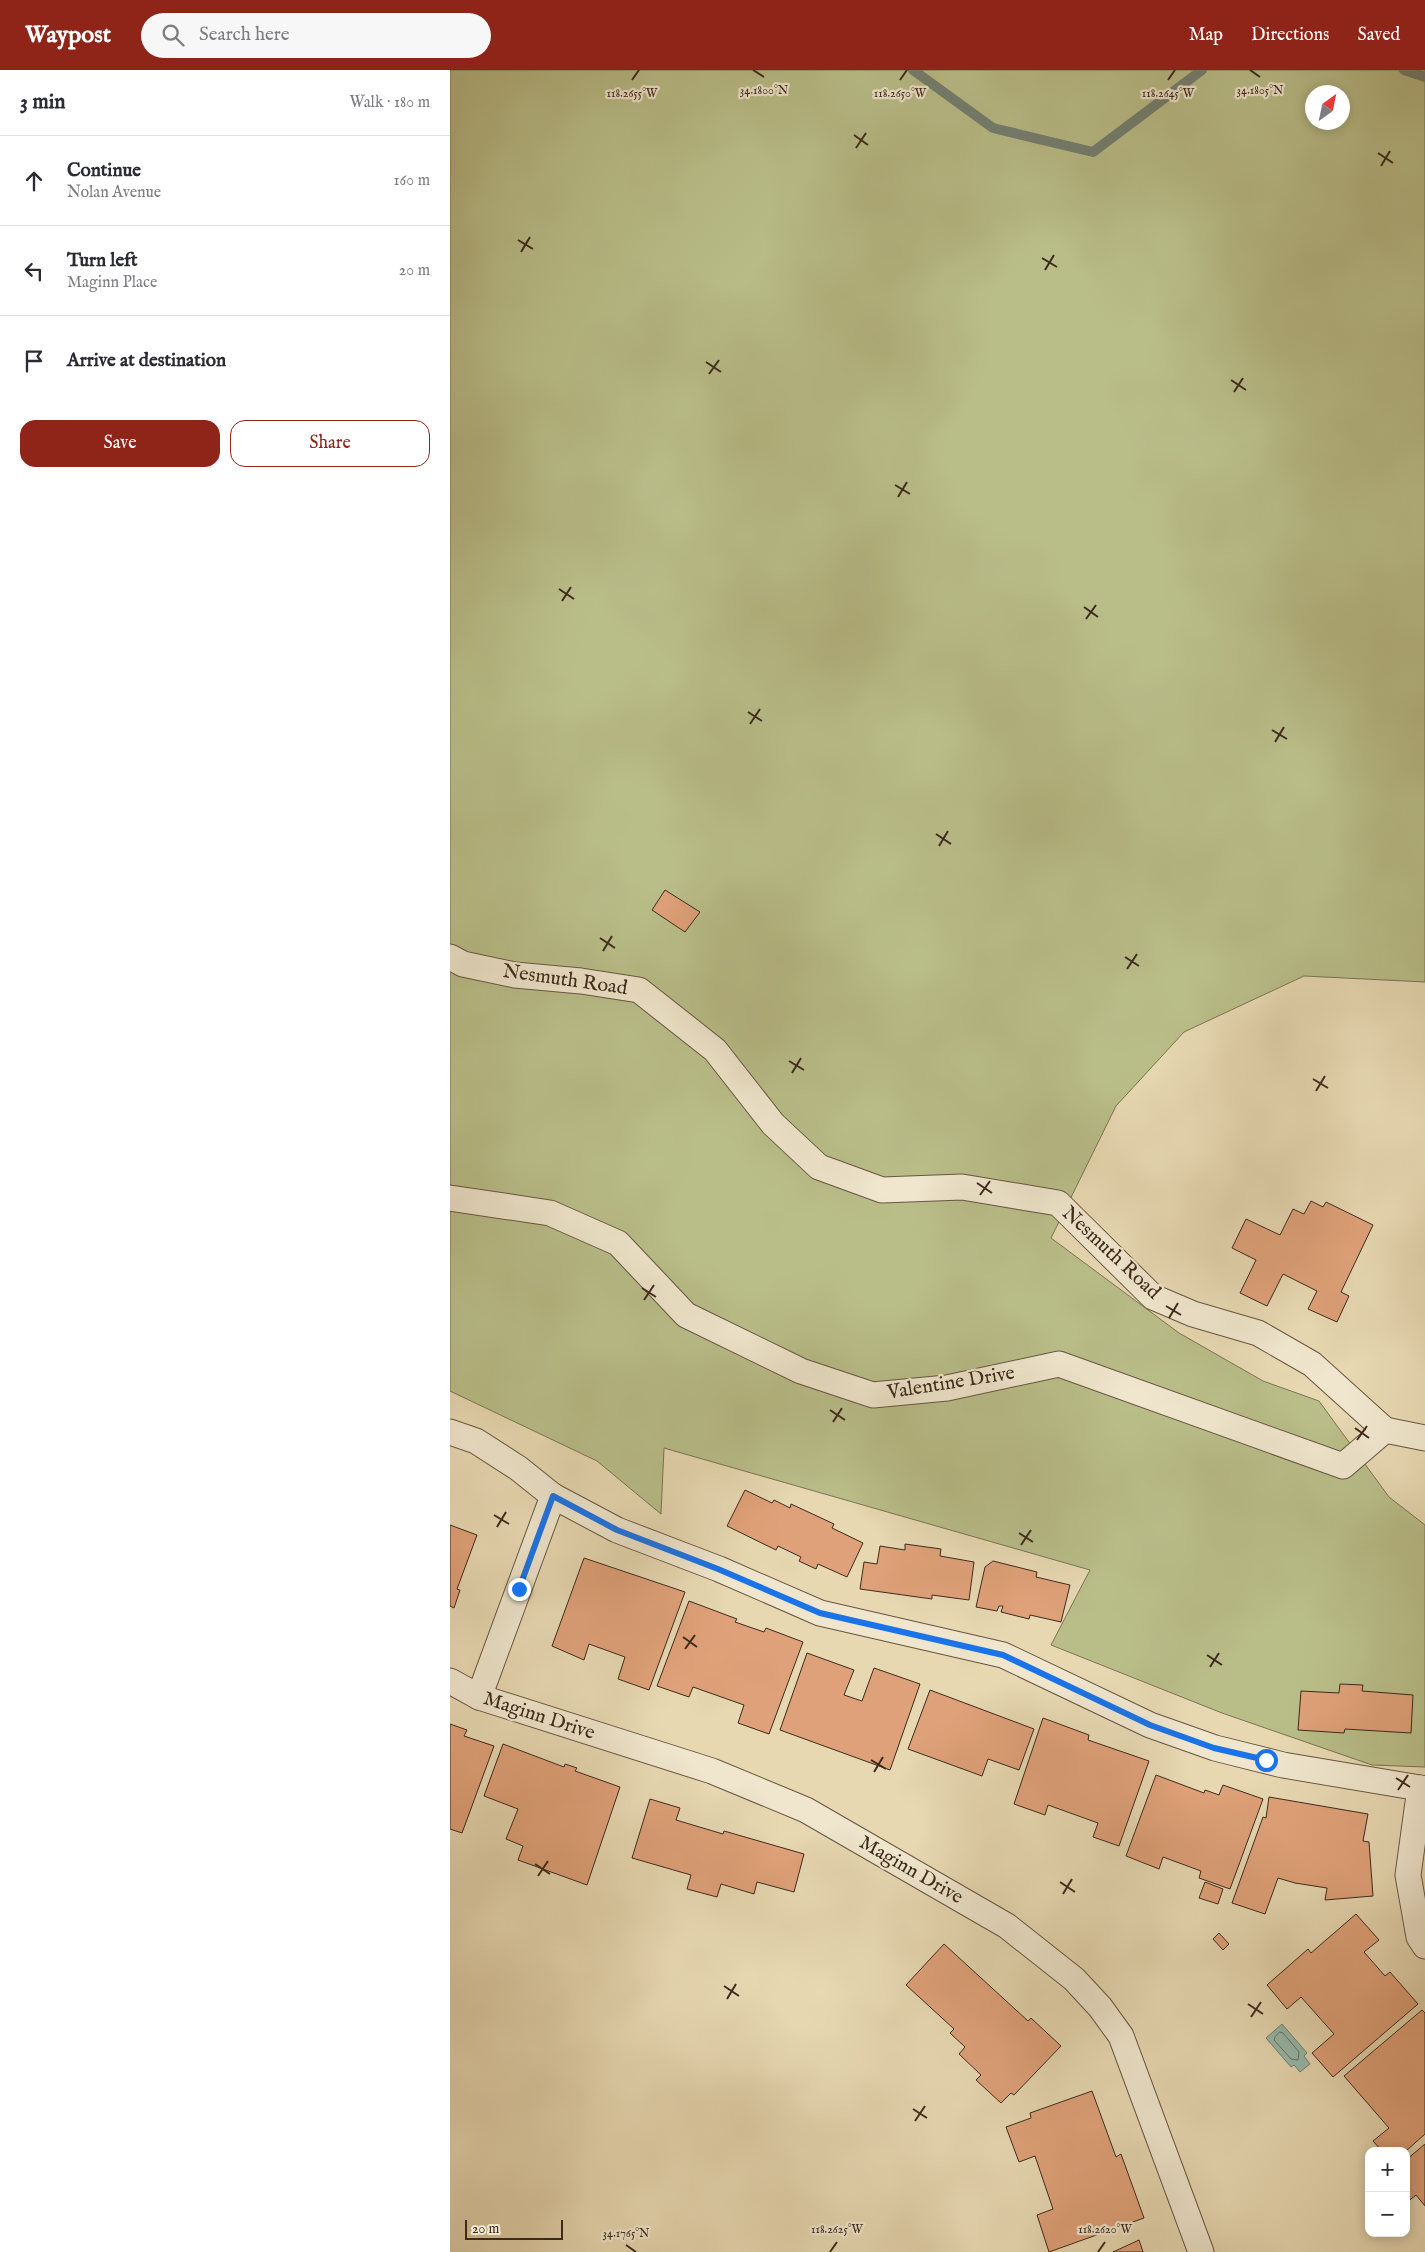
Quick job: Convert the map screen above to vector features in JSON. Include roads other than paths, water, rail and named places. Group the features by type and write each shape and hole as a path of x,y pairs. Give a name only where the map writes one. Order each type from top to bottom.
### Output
{"street":[{"name":"Nesmuth Road","path":"450,957 463,964 515,975 581,981 639,990 715,1050 773,1124 819,1167 882,1190 962,1187 1058,1203 1153,1297 1193,1314 1258,1334 1312,1364 1384,1430"},
{"name":"Valentine Drive","path":"450,1198 550,1213 618,1243 686,1315 801,1371 873,1395 947,1388 1058,1364 1342,1466 1384,1430"},
{"path":"1384,1430 1425,1438"},
{"path":"450,1432 476,1441 518,1468 553,1496 617,1530 718,1569 820,1613 1003,1655 1150,1725 1214,1748 1283,1765 1423,1788 1408,1875 1419,1937 1425,1946"},
{"path":"479,1698 553,1496"},
{"name":"Maginn Drive","path":"450,1681 479,1698 712,1771 806,1810 1007,1926 1074,1979 1100,2007 1121,2036 1202,2252"}],"water":[{"path":"1282,2024 1307,2053 1304,2056 1310,2064 1300,2072 1294,2065 1291,2067 1266,2038"}],"waterway":[{"path":"913,70 993,128 1093,152 1202,70"},
{"path":"1404,70 1425,77"}]}
